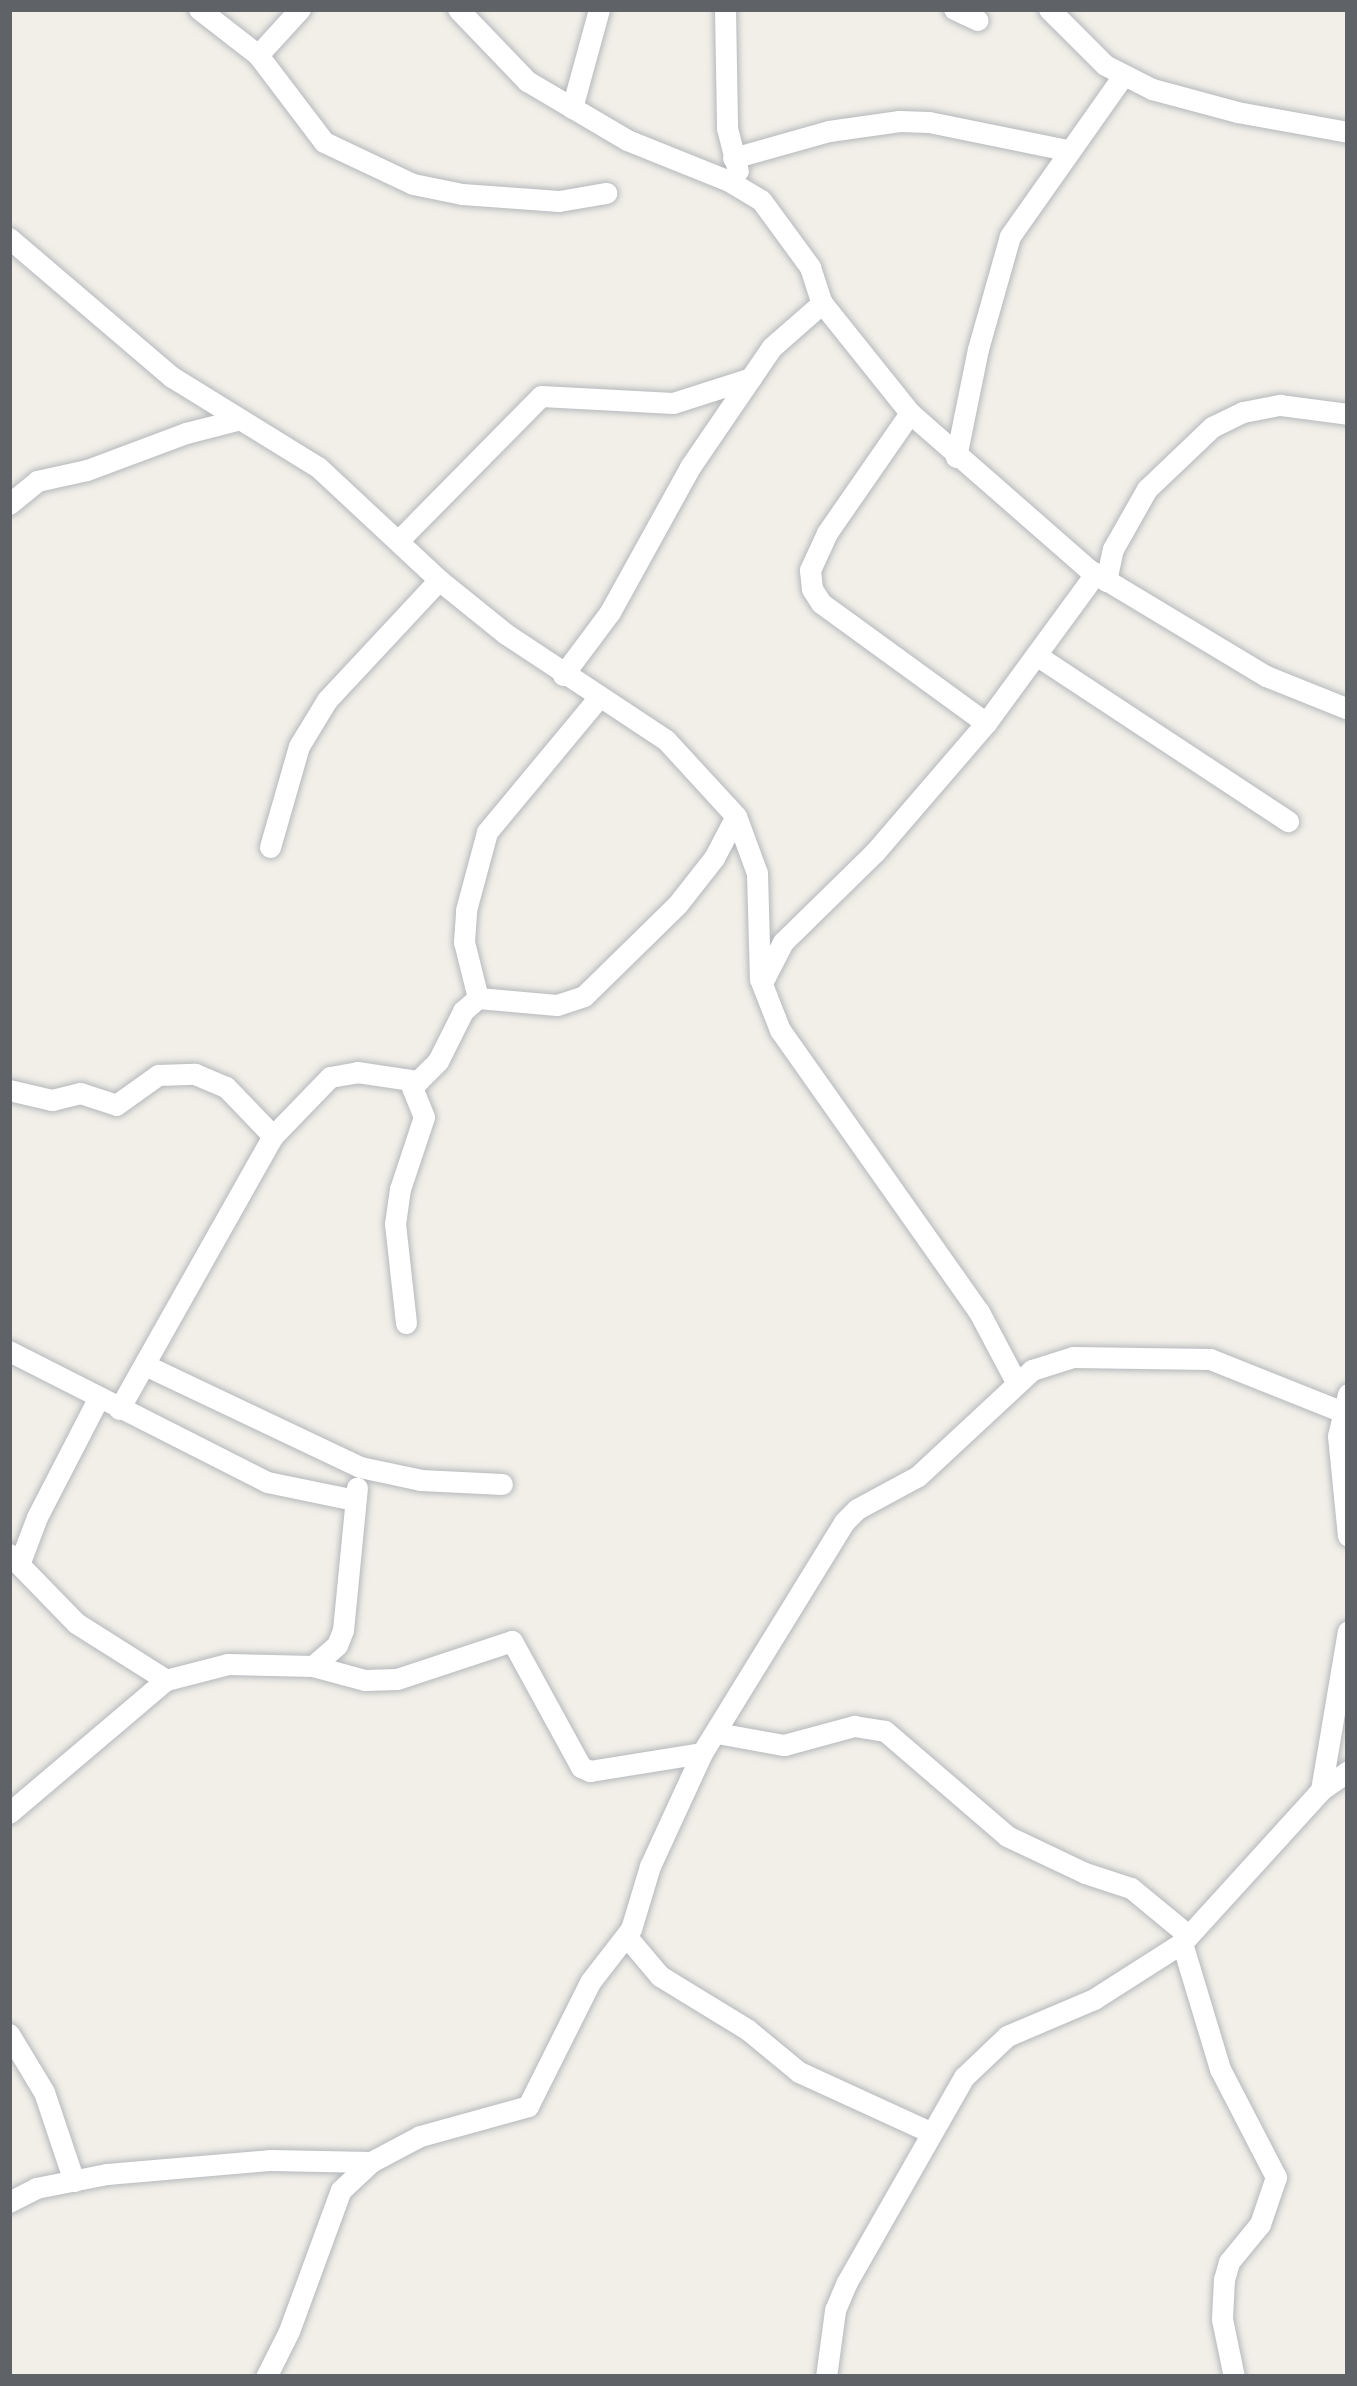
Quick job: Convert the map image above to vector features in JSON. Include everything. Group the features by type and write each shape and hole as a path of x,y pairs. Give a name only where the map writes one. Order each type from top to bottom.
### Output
{"street":[{"path":"199,9 258,55 324,142 413,184 462,194 560,201 606,193"},
{"path":"258,55 300,9"},
{"path":"458,9 517,72 572,108 650,151 745,188"},
{"path":"572,108 598,9"},
{"path":"725,9 727,128 745,188 788,231 810,267 822,303 910,412 956,457 1101,578 1265,676 1348,710"},
{"path":"954,9 978,20"},
{"path":"1049,9 1065,30 1124,76 1237,112 1348,132"},
{"path":"956,457 978,349 1010,236 1124,76"},
{"path":"733,158 829,130 899,121 929,122 1067,150"},
{"path":"9,238 134,349 237,420 318,466 439,580 563,675 666,740 736,816 752,847 757,873 762,985 781,1030 979,1312 1015,1380"},
{"path":"563,675 610,612 690,466 751,378 782,334 822,303"},
{"path":"399,540 541,396 673,403 751,378"},
{"path":"762,985 783,942 875,852 1101,578 1147,489 1213,427 1243,412 1280,405 1348,415"},
{"path":"910,412 827,532 810,570 812,589 821,603 986,723"},
{"path":"9,504 37,481 87,470 186,433 237,420"},
{"path":"270,847 299,746 327,700 439,580"},
{"path":"1036,655 1288,821"},
{"path":"478,998 464,942 466,910 488,832 598,697"},
{"path":"166,1681 76,1623 15,1558 109,1404 145,1366 273,1136 330,1077 342,1071 410,1083 438,1061 463,1011 478,998 557,1005 584,996 677,905 715,858 736,816"},
{"path":"9,1090 52,1100 80,1093 116,1105 158,1075 194,1074 226,1087 273,1136"},
{"path":"406,1323 395,1224 400,1189 424,1117 410,1083"},
{"path":"9,1351 267,1482 355,1500"},
{"path":"266,2377 290,2331 341,2190 370,2162 420,2135 528,2106 590,1982 627,1937 650,1866 702,1753 844,1522 856,1509 905,1486 935,1462 1015,1380 1073,1357 1192,1357 1344,1402 1338,1436 1348,1536"},
{"path":"145,1366 360,1467 421,1480 502,1484"},
{"path":"313,1666 337,1645 343,1630 360,1467"},
{"path":"1321,1790 1348,1630"},
{"path":"9,1813 166,1681 228,1664 313,1666 365,1680 397,1679 512,1641 581,1767 590,1771 702,1753"},
{"path":"717,1733 784,1745 854,1726 885,1731 1006,1836 1084,1873 1131,1888 1185,1939 1220,2069 1276,2177 1260,2224 1229,2262 1224,2279 1222,2319 1234,2377"},
{"path":"826,2377 835,2310 928,2132 964,2077 1007,2036 1094,1999 1185,1939 1321,1790 1348,1771"},
{"path":"627,1937 660,1976 748,2030 799,2072 928,2132"},
{"path":"9,2034 44,2092 74,2181"},
{"path":"9,2202 36,2188 74,2181 271,2160 370,2162"}]}
